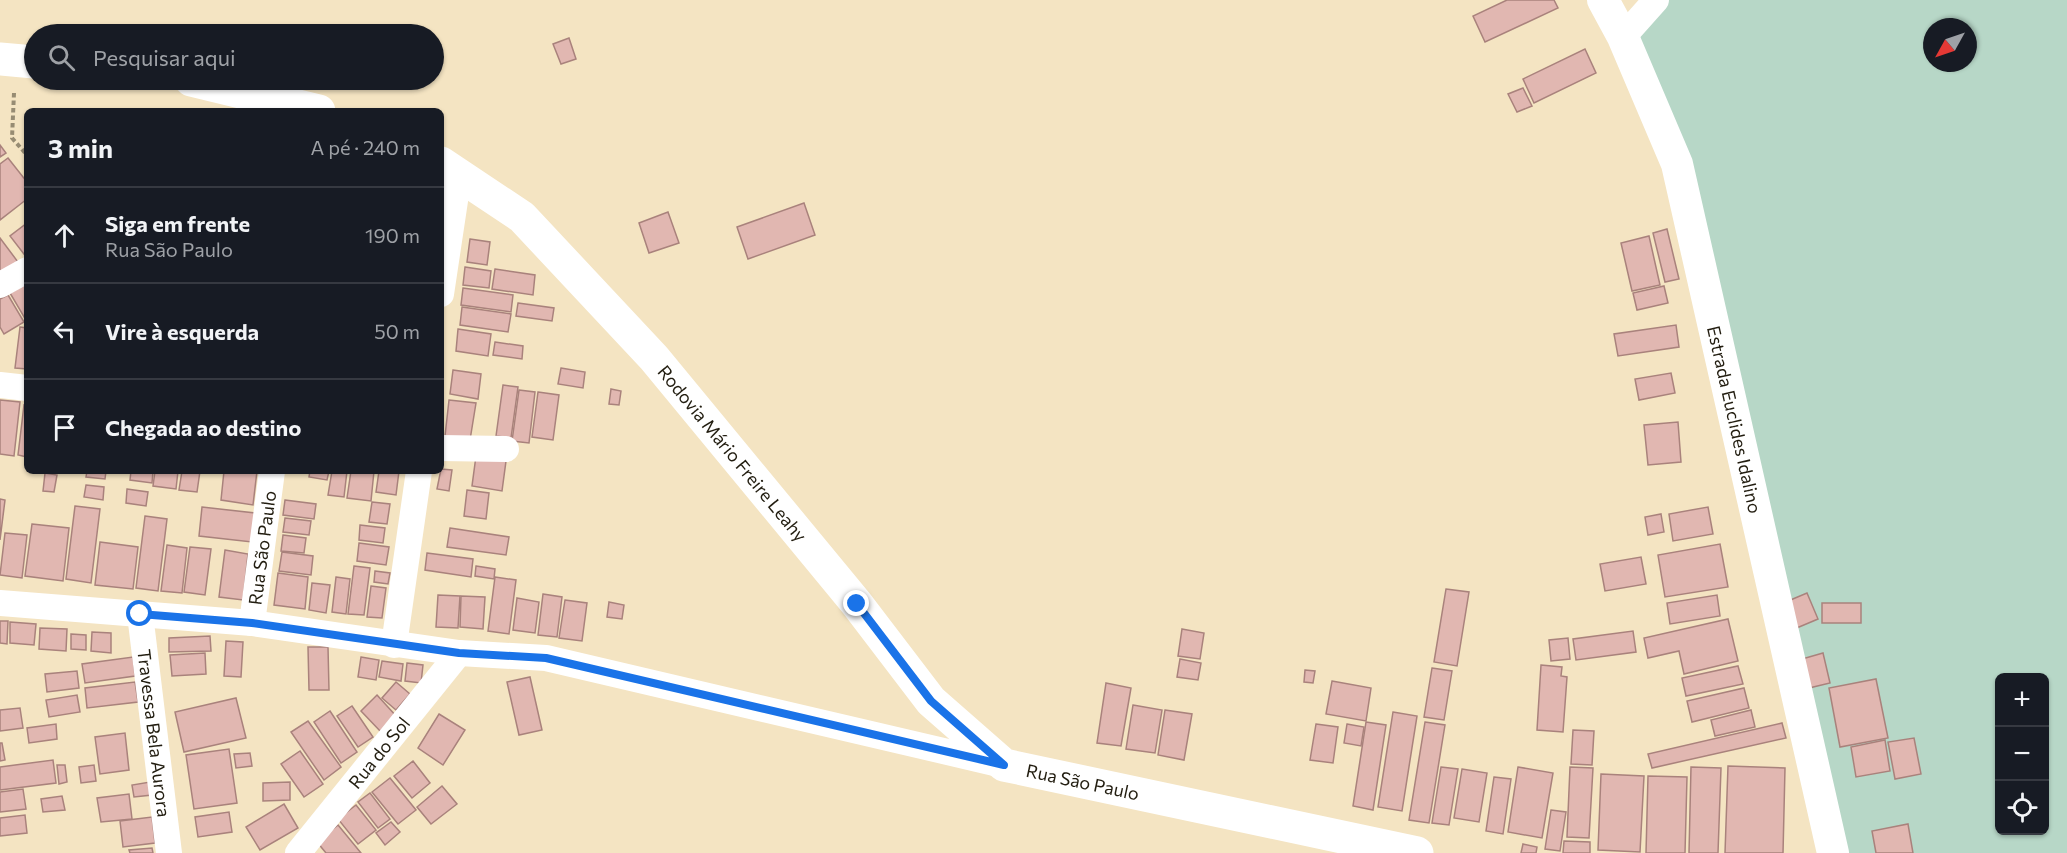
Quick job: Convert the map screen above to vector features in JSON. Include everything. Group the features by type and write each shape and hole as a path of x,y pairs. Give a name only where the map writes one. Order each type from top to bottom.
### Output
{"main road":[{"path":"232,90 306,108"},
{"name":"Rodovia Mário Freire Leahy","path":"450,169 522,217 654,358 857,604 931,701 1004,765"},
{"name":"Rua São Paulo","path":"1004,765 1417,853"}],"street":[{"name":"Estrada Euclides Idalino","path":"1603,0 1623,36 1677,164 1833,853"},
{"path":"1623,36 1656,0"},
{"path":"444,254 450,169"},
{"path":"0,285 24,272"},
{"path":"0,385 24,388"},
{"path":"444,448 506,449"},
{"name":"Rua São Paulo","path":"252,623 272,474"},
{"path":"394,645 419,474"},
{"name":"Rua São Paulo","path":"0,603 252,623 459,653 546,658 1004,765"},
{"name":"Travessa Bela Aurora","path":"140,614 169,853"},
{"name":"Rua do Sol","path":"298,853 459,653"}],"path":[{"path":"17,60 12,138 24,152"}],"green space":[{"path":"1656,0 2067,0 2067,853 1833,853 1702,271 1623,37"}],"building":[{"path":"1507,0 1554,0 1558,8 1485,42 1473,16"},
{"path":"569,38 576,59 561,64 553,44"},
{"path":"1585,49 1596,73 1534,103 1523,79"},
{"path":"1523,88 1532,106 1517,112 1508,94"},
{"path":"0,145 6,153 0,157"},
{"path":"8,158 24,178 24,201 0,220 0,164"},
{"path":"804,203 815,235 748,259 737,227"},
{"path":"668,212 679,243 649,253 639,223"},
{"path":"24,225 24,254 10,236"},
{"path":"1667,229 1679,279 1665,282 1653,233"},
{"path":"1649,236 1660,285 1632,291 1621,243"},
{"path":"0,238 18,262 0,276"},
{"path":"470,239 490,242 487,265 467,262"},
{"path":"465,267 491,271 489,288 463,285"},
{"path":"495,269 535,275 533,295 492,289"},
{"path":"24,285 24,317 10,293"},
{"path":"1664,286 1668,303 1637,310 1633,293"},
{"path":"463,288 513,295 511,312 461,305"},
{"path":"8,295 24,322 4,334 0,327 0,299"},
{"path":"518,303 554,308 552,321 516,316"},
{"path":"462,307 511,314 508,332 460,325"},
{"path":"1676,325 1679,347 1618,356 1614,334"},
{"path":"20,327 24,328 24,369 15,368"},
{"path":"458,329 491,334 488,356 456,351"},
{"path":"495,342 523,346 522,359 493,355"},
{"path":"561,368 585,372 583,388 558,384"},
{"path":"453,370 481,374 478,399 450,394"},
{"path":"1671,373 1675,393 1639,400 1635,379"},
{"path":"503,385 518,387 511,438 496,436"},
{"path":"611,389 621,391 619,405 609,404"},
{"path":"519,390 535,392 529,443 512,441"},
{"path":"538,392 559,395 553,440 532,437"},
{"path":"0,400 20,402 14,456 0,454"},
{"path":"449,400 476,403 470,440 445,436"},
{"path":"24,405 24,456 18,455"},
{"path":"1678,422 1681,462 1648,465 1644,425"},
{"path":"476,456 506,461 502,491 472,486"},
{"path":"444,469 452,470 449,491 437,489 440,474 444,474"},
{"path":"45,474 57,475 54,492 43,491"},
{"path":"86,474 106,474 105,479 86,477"},
{"path":"131,474 153,474 152,483 130,480"},
{"path":"155,474 178,474 176,489 153,486"},
{"path":"182,474 200,474 197,492 179,490"},
{"path":"224,474 257,474 253,505 221,500"},
{"path":"310,474 328,474 327,480 309,477"},
{"path":"332,474 347,474 344,497 328,495"},
{"path":"351,474 374,474 371,501 347,498"},
{"path":"379,474 399,474 396,495 376,492"},
{"path":"86,485 104,487 103,500 84,497"},
{"path":"127,489 148,492 146,506 126,503"},
{"path":"467,490 489,493 486,519 464,516"},
{"path":"0,499 5,500 0,540"},
{"path":"285,500 316,504 314,519 283,515"},
{"path":"372,502 390,504 387,524 369,522"},
{"path":"75,506 100,509 91,583 66,579"},
{"path":"202,507 255,513 252,542 199,536"},
{"path":"1708,507 1713,534 1673,541 1669,514"},
{"path":"1661,514 1664,532 1648,535 1645,517"},
{"path":"145,516 167,519 158,591 136,588"},
{"path":"285,518 311,521 309,535 283,532"},
{"path":"32,524 69,528 63,581 25,576"},
{"path":"360,525 385,528 383,543 359,540"},
{"path":"450,528 509,537 506,555 447,547"},
{"path":"5,533 27,535 22,578 0,575"},
{"path":"283,535 306,538 304,553 281,551"},
{"path":"100,542 138,547 133,589 95,585"},
{"path":"359,543 389,547 386,565 357,561"},
{"path":"1720,544 1728,587 1665,597 1658,555"},
{"path":"167,545 187,548 182,593 161,591"},
{"path":"190,547 211,549 205,595 184,592"},
{"path":"225,550 248,554 243,600 219,597"},
{"path":"282,552 313,556 311,575 279,571"},
{"path":"427,553 473,559 471,577 425,570"},
{"path":"1641,557 1646,584 1605,591 1600,564"},
{"path":"354,566 370,568 364,615 348,614"},
{"path":"476,566 495,569 494,579 475,576"},
{"path":"375,571 390,573 388,584 374,582"},
{"path":"278,573 308,577 305,609 274,605"},
{"path":"336,577 350,579 346,614 332,612"},
{"path":"495,577 516,580 509,634 488,631"},
{"path":"312,583 330,585 326,613 309,610"},
{"path":"371,586 386,588 382,618 367,617"},
{"path":"1446,589 1469,592 1457,666 1434,662"},
{"path":"1807,593 1818,619 1792,630 1781,604"},
{"path":"543,594 562,597 557,637 538,635"},
{"path":"438,595 460,596 458,628 436,627"},
{"path":"1717,595 1720,616 1670,624 1667,603"},
{"path":"461,596 485,597 483,629 460,627"},
{"path":"517,598 539,602 535,633 513,630"},
{"path":"565,600 587,603 582,641 559,638"},
{"path":"609,602 624,605 622,619 607,617"},
{"path":"1822,603 1861,603 1861,623 1822,623"},
{"path":"1728,619 1738,661 1684,674 1679,651 1648,658 1644,638"},
{"path":"0,621 8,621 7,644 0,643"},
{"path":"10,622 36,624 34,645 10,643"},
{"path":"40,628 67,629 66,651 39,649"},
{"path":"1182,629 1204,633 1200,659 1178,656"},
{"path":"1633,631 1636,652 1576,660 1573,639"},
{"path":"92,632 111,633 111,653 91,651"},
{"path":"71,634 86,635 86,650 71,649"},
{"path":"210,636 211,651 169,652 169,638"},
{"path":"1568,638 1570,659 1551,661 1549,640"},
{"path":"226,641 243,642 241,677 224,676"},
{"path":"308,647 328,647 329,690 309,690"},
{"path":"205,653 206,674 172,676 170,655"},
{"path":"1823,653 1830,683 1809,688 1802,659"},
{"path":"133,657 135,676 85,683 82,664"},
{"path":"361,657 379,660 376,680 358,677"},
{"path":"1180,659 1201,663 1198,680 1177,677"},
{"path":"382,661 403,664 401,681 379,677"},
{"path":"407,663 423,665 421,683 405,681"},
{"path":"1541,665 1562,667 1561,676 1567,677 1563,732 1537,730"},
{"path":"1738,666 1743,684 1686,696 1682,678"},
{"path":"1432,668 1452,671 1444,720 1424,717"},
{"path":"1305,670 1315,671 1313,683 1304,682"},
{"path":"77,671 79,688 47,692 45,674"},
{"path":"530,677 542,730 519,735 507,682"},
{"path":"1876,679 1888,738 1840,747 1829,688"},
{"path":"1332,681 1371,688 1366,721 1326,714"},
{"path":"135,682 138,702 87,708 85,688"},
{"path":"396,682 410,694 396,710 382,698"},
{"path":"1106,683 1131,688 1121,746 1097,743"},
{"path":"1744,688 1749,708 1692,722 1687,701"},
{"path":"77,695 80,712 49,717 46,700"},
{"path":"377,695 397,717 381,732 361,711"},
{"path":"236,698 246,738 184,752 175,712"},
{"path":"1133,705 1162,710 1155,753 1126,749"},
{"path":"352,706 373,737 358,747 337,716"},
{"path":"20,708 23,728 0,731 0,710"},
{"path":"1165,710 1192,714 1184,760 1158,755"},
{"path":"1751,710 1755,727 1715,736 1711,720"},
{"path":"330,711 357,752 341,763 314,722"},
{"path":"1393,712 1417,716 1402,811 1378,807"},
{"path":"439,714 465,730 443,765 418,748"},
{"path":"308,721 341,767 324,780 291,732"},
{"path":"1366,722 1386,725 1373,810 1353,806"},
{"path":"1425,722 1445,725 1429,823 1409,820"},
{"path":"1782,723 1786,738 1652,768 1648,754"},
{"path":"56,724 57,739 29,743 27,728"},
{"path":"1316,724 1338,727 1333,763 1310,760"},
{"path":"1347,724 1364,727 1361,746 1344,743"},
{"path":"1573,730 1594,731 1592,765 1571,764"},
{"path":"125,733 129,770 100,774 95,737"},
{"path":"1914,738 1921,774 1895,779 1888,742"},
{"path":"1885,740 1890,771 1856,777 1851,747"},
{"path":"0,743 2,743 5,760 0,761"},
{"path":"229,749 237,803 194,809 186,755"},
{"path":"300,751 323,784 304,797 281,764"},
{"path":"250,753 252,766 236,768 234,754"},
{"path":"53,760 56,783 0,790 0,767"},
{"path":"413,761 430,783 412,798 394,776"},
{"path":"57,765 65,765 67,782 59,784"},
{"path":"94,765 96,781 81,783 79,767"},
{"path":"1728,766 1785,768 1783,853 1725,853"},
{"path":"1441,767 1458,769 1449,825 1432,823"},
{"path":"1518,767 1553,773 1542,838 1508,832"},
{"path":"1570,767 1593,768 1589,838 1567,837"},
{"path":"1691,767 1721,768 1718,853 1689,853"},
{"path":"1462,769 1487,773 1479,822 1454,818"},
{"path":"1601,774 1644,776 1640,852 1598,850"},
{"path":"1648,776 1687,777 1685,853 1646,853"},
{"path":"1494,777 1511,779 1503,834 1486,831"},
{"path":"390,778 416,810 398,824 372,792"},
{"path":"150,782 152,795 134,797 132,785"},
{"path":"290,782 290,800 263,801 263,783"},
{"path":"442,786 457,804 431,824 417,807"},
{"path":"23,789 26,809 0,812 0,792"},
{"path":"370,793 390,819 378,828 358,802"},
{"path":"129,794 132,819 101,822 97,798"},
{"path":"62,796 65,810 43,812 41,799"},
{"path":"284,804 298,828 260,850 246,827"},
{"path":"356,805 376,830 358,844 338,819"},
{"path":"1551,810 1566,812 1560,851 1545,849"},
{"path":"229,812 232,832 198,837 195,817"},
{"path":"25,815 27,833 0,836 0,818"},
{"path":"152,817 155,843 123,847 120,821"},
{"path":"391,822 400,832 385,845 376,833"},
{"path":"1908,824 1913,853 1876,853 1872,831"},
{"path":"338,825 361,853 326,853 317,842"},
{"path":"1564,841 1590,842 1590,853 1563,853"},
{"path":"1523,844 1537,847 1536,853 1521,853"},
{"path":"152,848 153,853 130,853 129,850"}],"route":[{"path":"140,614 252,623 459,653 546,658 1004,765 931,701 857,604"}]}
